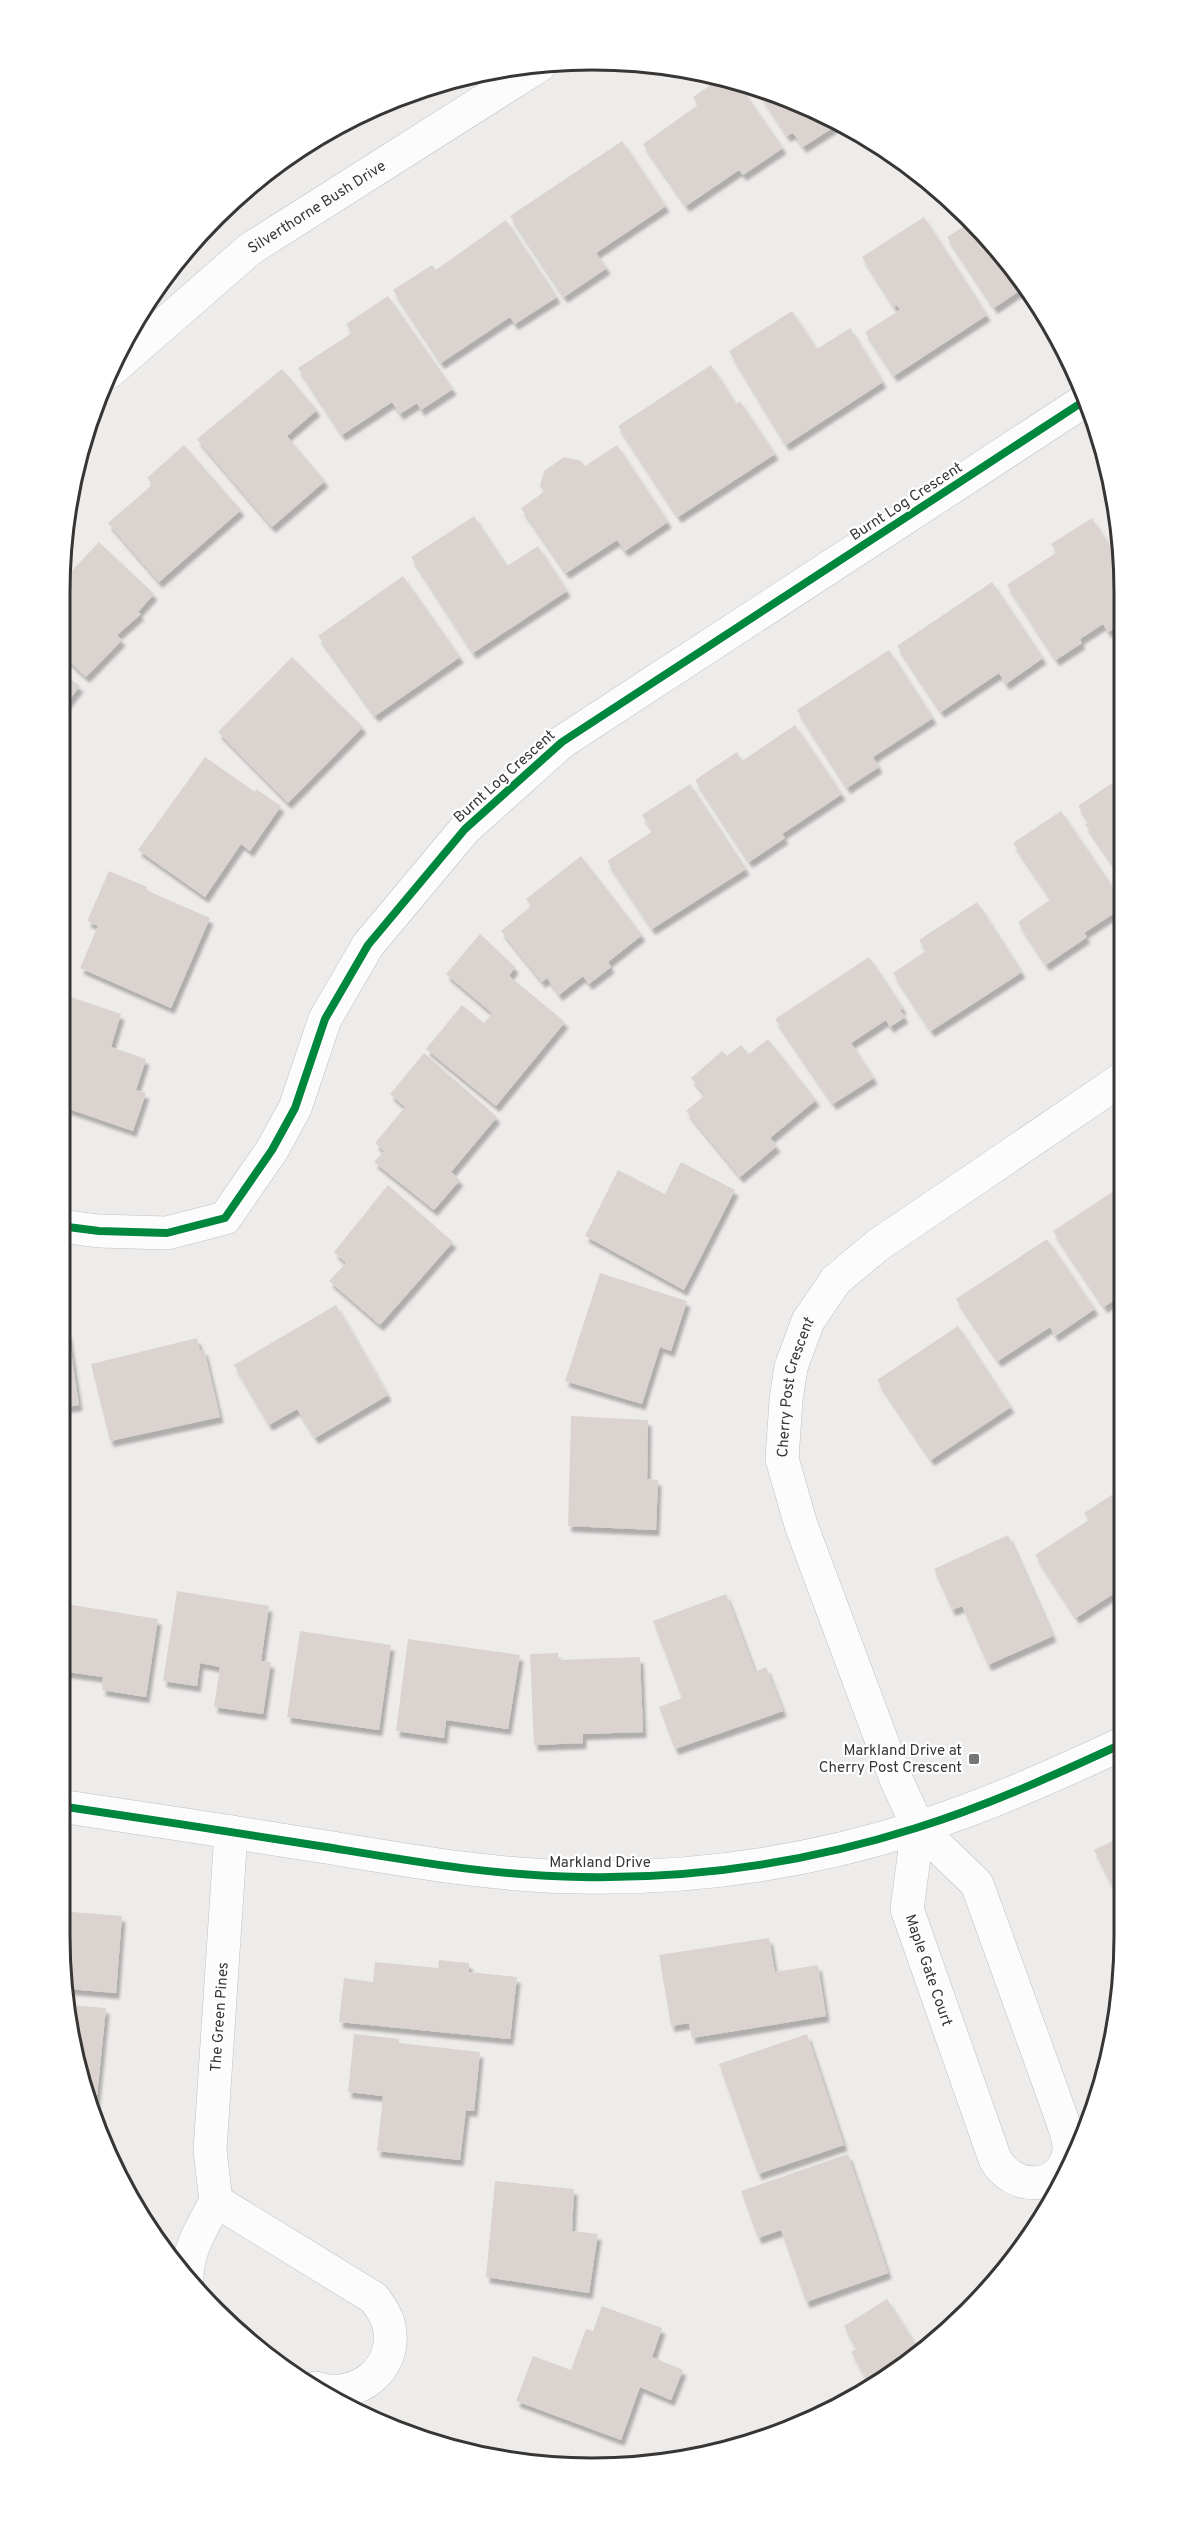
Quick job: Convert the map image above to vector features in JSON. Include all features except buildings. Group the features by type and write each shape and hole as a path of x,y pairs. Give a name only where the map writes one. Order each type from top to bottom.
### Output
{"street":[{"name":"Silverthorne Bush Drive","path":"145,328 250,249 524,75"},
{"name":"Burnt Log Crescent","path":"70,1227 166,1233 225,1218 272,1150 295,1108 325,1019 368,945 465,829 562,742 1079,404"},
{"name":"Cherry Post Crescent","path":"918,1827 896,1779 801,1525 785,1470 782,1459 791,1367 808,1321 836,1280 878,1245 1114,1084"},
{"name":"Markland Drive","path":"70,1808 447,1867 514,1874 582,1877 662,1875 775,1862 852,1846 918,1827 1062,1772 1114,1748"},
{"name":"Maple Gate Court","path":"918,1827 907,1909 996,2159 1000,2167 1013,2179 1030,2184 1055,2175 1059,2169"},
{"name":"Maple Gate Court","path":"918,1827 977,1884 1062,2119 1069,2142 1067,2152"},
{"name":"The Green Pines","path":"216,2201 210,2150 231,1832"},
{"path":"187,2264 189,2253 216,2201 374,2298 384,2313 390,2331 389,2349 377,2374 362,2386 338,2392"}],"cycle path":[{"path":"70,1227 99,1231 167,1233 225,1218 272,1150 295,1108 325,1019 368,945 465,829 562,742 1079,404"},
{"path":"70,1808 485,1871 581,1877 666,1875 751,1866 876,1840 995,1800 1114,1748"}],"place":[{"name":"Markland Drive at Cherry Post Crescent","path":"974,1759"}]}
